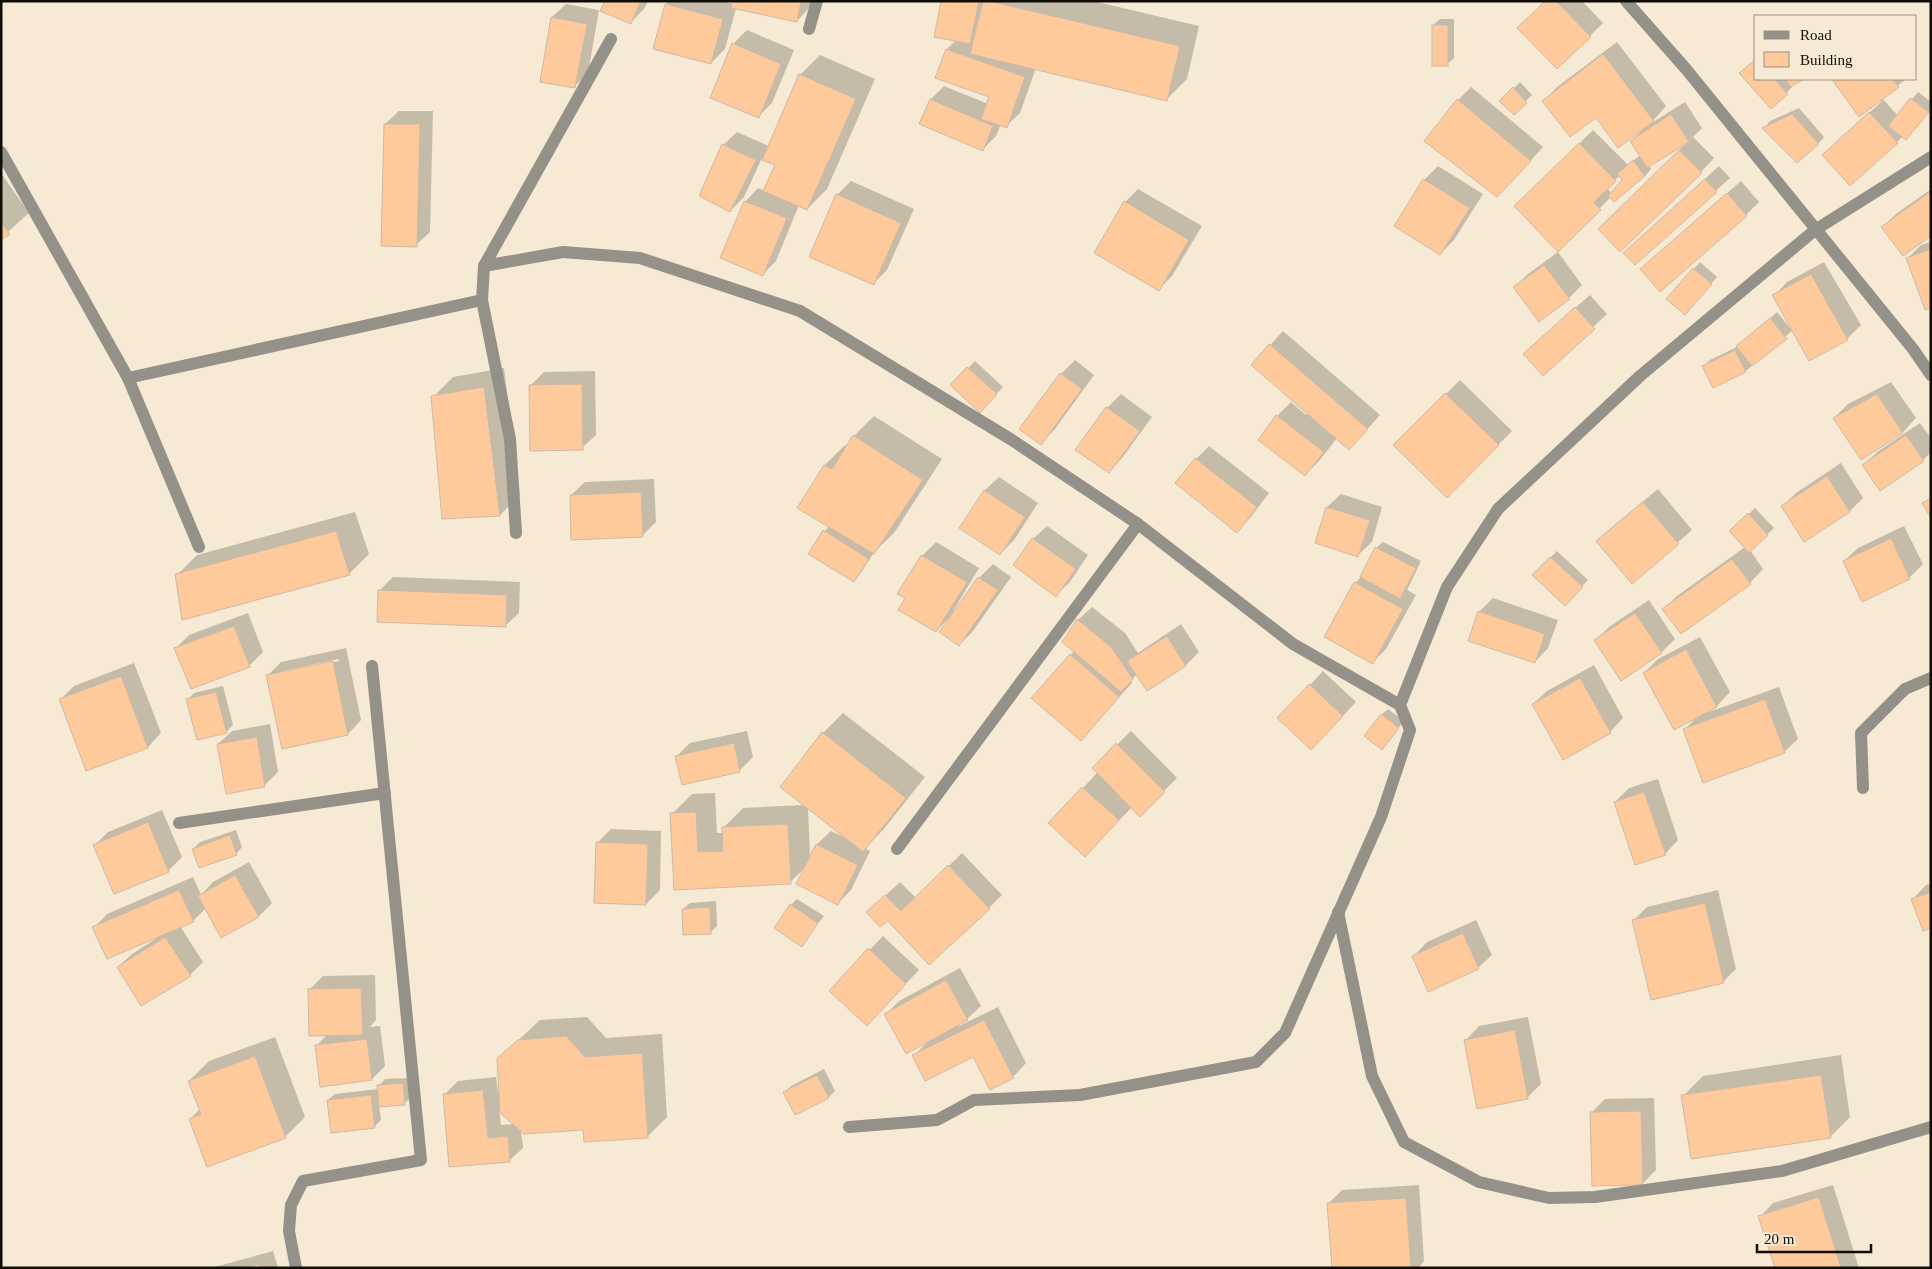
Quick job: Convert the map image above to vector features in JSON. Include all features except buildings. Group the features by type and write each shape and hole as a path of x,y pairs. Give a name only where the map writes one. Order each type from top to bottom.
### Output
{"street":[{"path":"809,29 816,1"},
{"path":"1626,1 1686,69 1913,349 1931,375"},
{"path":"516,533 510,439 482,300 484,266 610,39"},
{"path":"1,152 128,378 199,547"},
{"path":"1400,705 1447,587 1498,509 1640,376 1815,230 1931,157"},
{"path":"484,266 563,252 640,258 800,311 1012,440 1138,524 1294,644 1400,705 1410,730 1381,817 1285,1033 1256,1062 1080,1095 974,1100 937,1120 849,1127"},
{"path":"128,378 482,300"},
{"path":"897,848 1138,524"},
{"path":"296,1268 289,1231 292,1205 304,1181 421,1160 372,666"},
{"path":"1863,788 1861,733 1904,690 1931,678"},
{"path":"179,823 385,793"},
{"path":"1338,912 1372,1076 1404,1142 1479,1182 1549,1198 1595,1198 1782,1170 1931,1127"}]}
